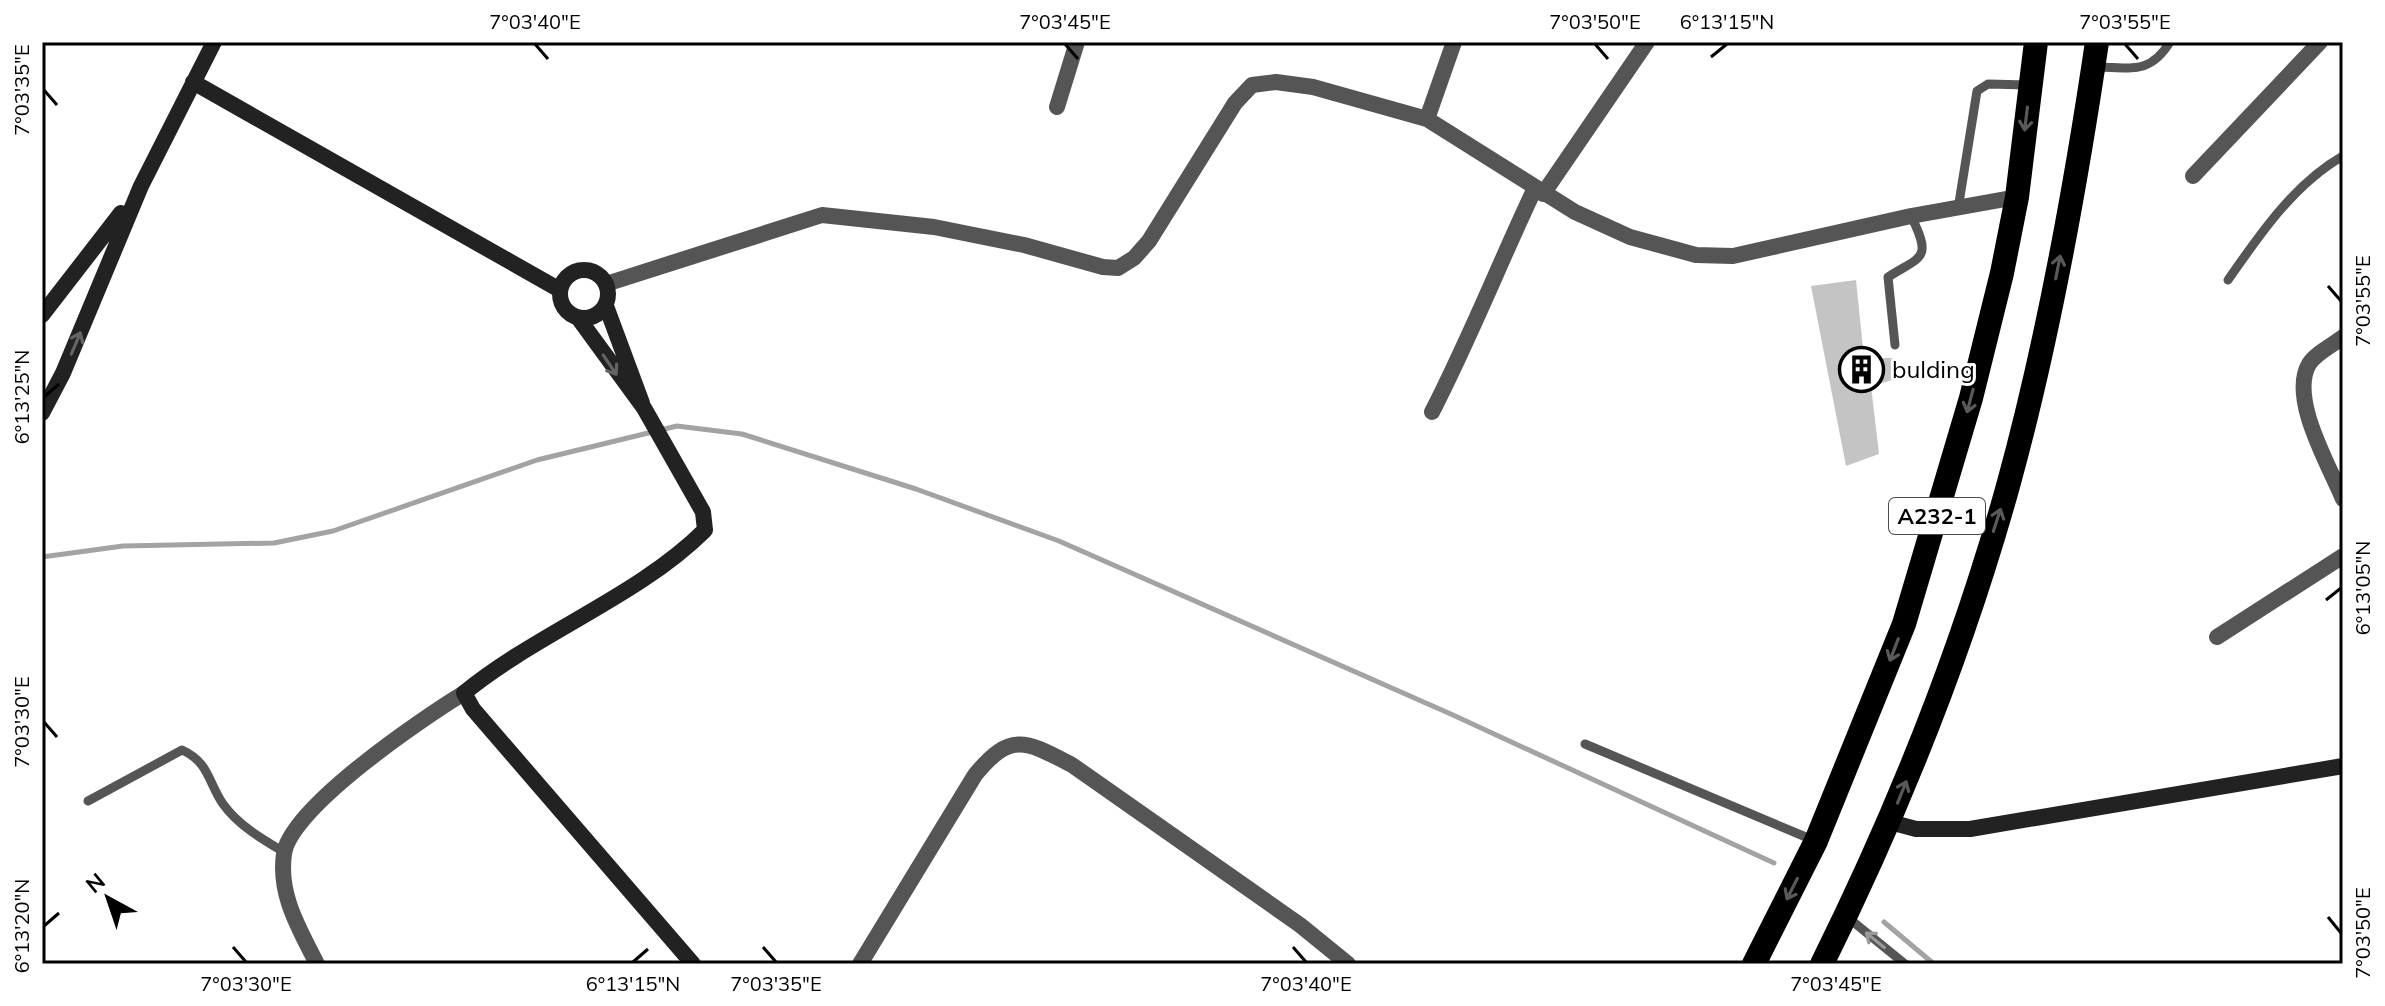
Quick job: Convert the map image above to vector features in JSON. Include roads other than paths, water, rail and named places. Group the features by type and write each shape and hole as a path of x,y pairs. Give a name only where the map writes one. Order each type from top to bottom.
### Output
{"highway":[{"name":"A232-1","path":"1754,964 1816,841 1904,624 1971,398 2017,197 2036,42"},
{"name":"A232-1","path":"1822,964 1890,822 1935,709 2008,487 2040,356 2097,42"},
{"path":"1737,964 1775,921"}],"street":[{"path":"42,413 68,362 141,186 214,42"},
{"path":"1057,107 1077,42"},
{"path":"1427,119 1454,42"},
{"path":"1432,412 1480,315 1490,283 1539,191 1647,42"},
{"path":"2193,176 2320,42"},
{"path":"193,82 560,290"},
{"path":"606,284 822,215 934,227 1118,268 1134,258 1149,241 1216,131 1252,85 1276,82 1313,87 1427,119 1473,145 1539,191 1630,237 1696,255 1733,256 1911,216 2017,197"},
{"path":"42,315 141,186"},
{"path":"317,964 289,909 284,852 298,822 331,791 438,709 691,544 705,530 703,512 644,408 579,319 562,305 560,290 567,277 581,270 596,273 606,284 606,306 644,408"},
{"path":"579,319 594,317 606,306"},
{"path":"2343,337 2311,361 2304,376 2303,401 2343,499"},
{"path":"2217,637 2343,556"},
{"path":"464,693 473,709 693,964"},
{"path":"860,964 975,775 994,753 1014,743 1033,744 1072,765 1300,925 1348,964"},
{"path":"1890,822 1916,829 1970,829 2343,766"}],"lane":[{"path":"2094,67 2146,68 2155,64 2170,42"},
{"path":"1958,209 1977,91 1988,84 2030,85"},
{"path":"2228,280 2267,223 2326,165 2343,156"},
{"path":"1895,345 1888,277 1910,268 1920,257 1922,239 1911,216"},
{"path":"1585,744 1816,841"},
{"path":"88,801 182,750 198,757 223,803 242,825 284,852"},
{"path":"1846,916 1893,960 1905,964"}],"waterway":[{"path":"42,557 123,546 274,543 333,531 537,460 677,426 742,434 916,489 1059,541 1453,715 1774,863"},
{"path":"1884,922 1934,964"}],"place":[{"name":"bulding","path":"1861,369"}]}
